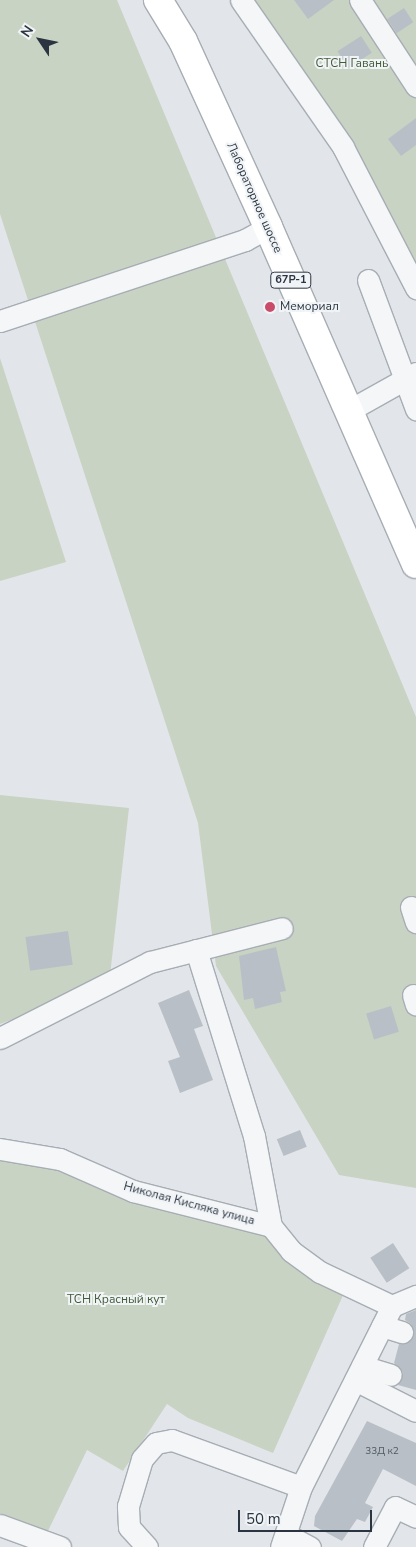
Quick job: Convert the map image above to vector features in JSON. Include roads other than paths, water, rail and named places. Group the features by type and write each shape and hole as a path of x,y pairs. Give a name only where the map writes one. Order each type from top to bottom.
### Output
{"main road":[{"name":"Лабораторное шоссе","path":"158,0 183,41 268,227 348,411 413,547"}],"street":[{"path":"241,0 342,147 416,288"},
{"path":"360,0 416,86"},
{"path":"0,320 244,240 268,227"},
{"path":"368,280 411,376 416,409"},
{"path":"348,411 411,376"},
{"path":"0,1038 150,962 282,928"},
{"path":"196,950 254,1136 271,1226"},
{"name":"Николая Кисляка улица","path":"0,1149 60,1159 133,1191 271,1226 291,1251 320,1272 392,1306"},
{"path":"310,1547 284,1541 301,1487 358,1373 392,1329 392,1306 416,1296"},
{"path":"358,1373 391,1375"},
{"path":"358,1373 416,1411"},
{"path":"148,1547 129,1527 128,1506 142,1459 156,1443 172,1440 301,1487"},
{"path":"374,1547 395,1507 416,1518"},
{"path":"0,1525 53,1545"}],"place":[{"name":"Мемориал","path":"270,307"}],"park label":[{"name":"СТСН Гавань","path":"352,64"},
{"name":"ТСН Красный кут","path":"116,1300"}]}
